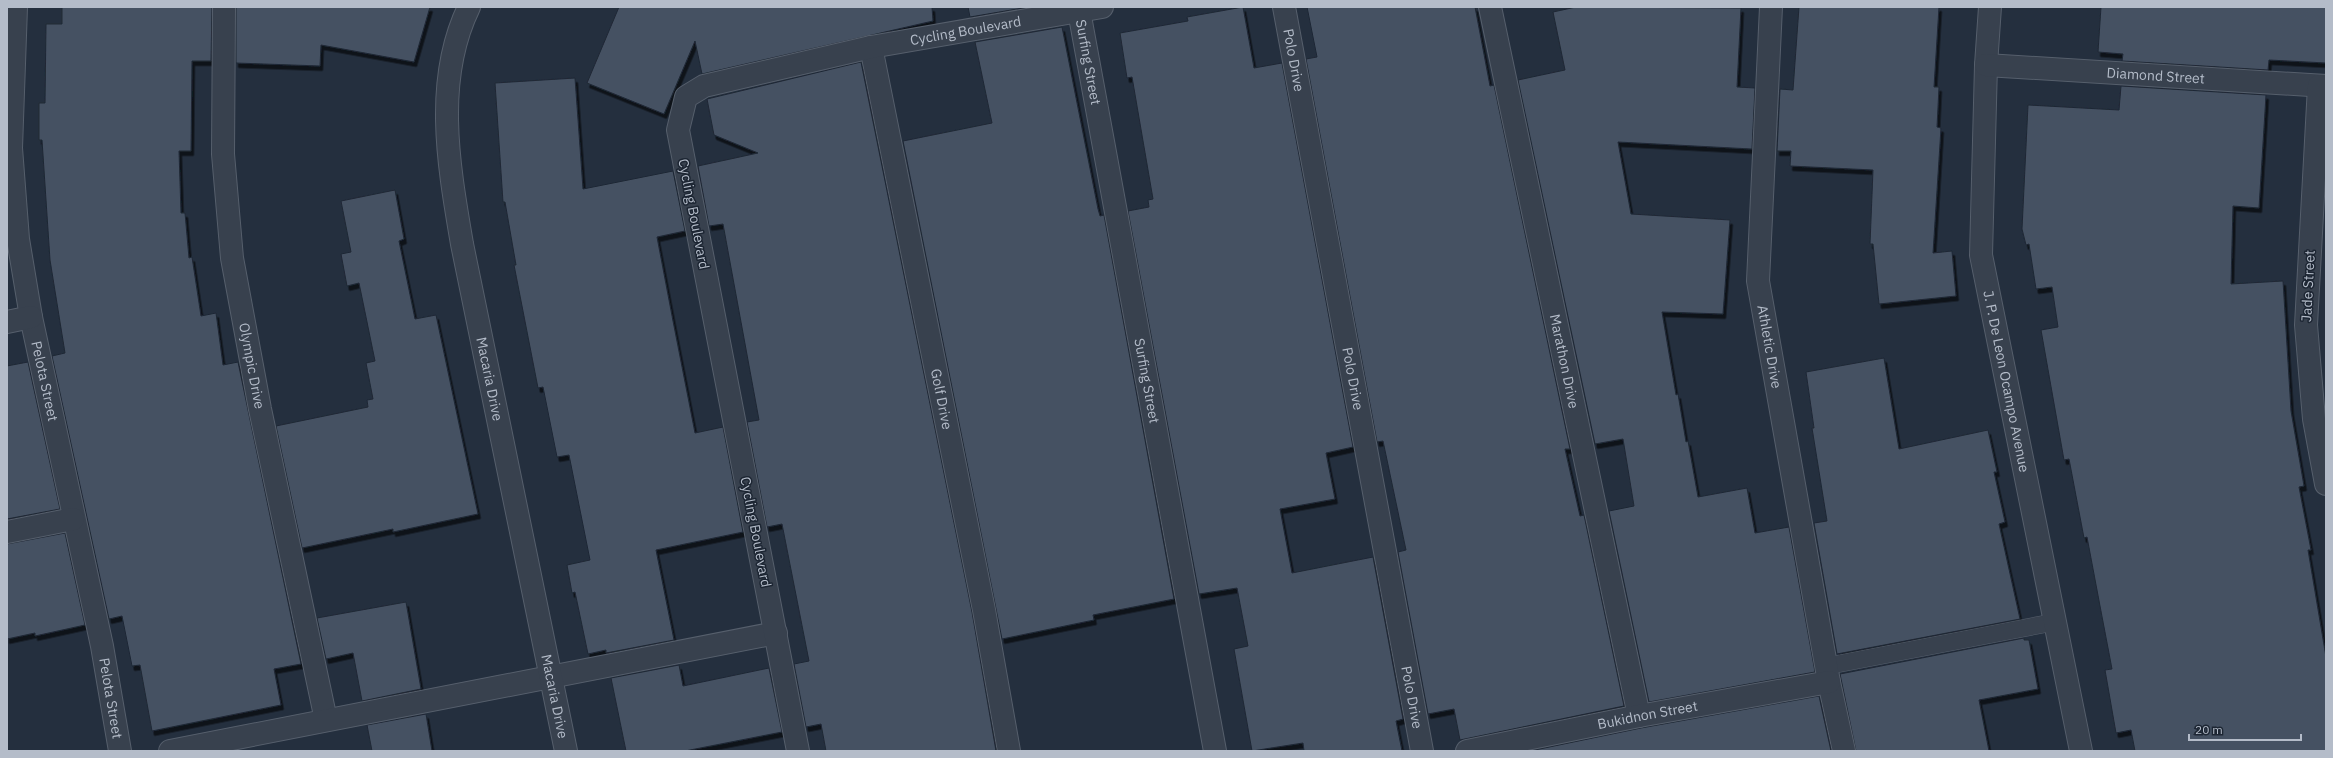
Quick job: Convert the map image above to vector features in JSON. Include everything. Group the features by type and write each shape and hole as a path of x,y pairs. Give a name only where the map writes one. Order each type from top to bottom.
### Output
{"street":[{"name":"Pelota Street","path":"16,7 11,148 18,239 31,317 73,519 102,646 120,751"},
{"name":"Olympic Drive","path":"224,7 223,154 232,258 260,409 326,720"},
{"name":"Macaria Drive","path":"469,7 458,30 447,84 449,168 462,244 566,751"},
{"name":"Cycling Boulevard","path":"798,751 678,130 686,97 704,86 871,47 1102,7"},
{"name":"Polo Drive","path":"1284,7 1422,751"},
{"name":"Marathon Drive","path":"1490,7 1639,716"},
{"name":"Athletic Drive","path":"1771,7 1758,280 1828,674 1844,751"},
{"name":"J. P. De Leon Ocampo Avenue","path":"1990,7 1986,65 1981,255 2081,751"},
{"name":"Surfing Street","path":"1079,11 1215,751"},
{"name":"Golf Drive","path":"871,47 984,610 1009,751"},
{"name":"Diamond Street","path":"1986,65 2322,86"},
{"name":"Jade Street","path":"2322,86 2306,325 2314,419 2326,484"},
{"path":"7,322 31,317"},
{"path":"7,532 73,519"},
{"path":"170,751 776,633"},
{"name":"Bukidnon Street","path":"1467,751 1639,716 1828,674"}],"lane":[{"path":"1828,674 2055,622"}],"building":[{"path":"62,7 212,7 211,61 192,61 191,151 179,151 181,213 185,213 189,258 192,257 201,316 216,313 223,365 238,362 301,664 274,669 281,705 152,731 140,665 132,666 122,616 109,619 52,356 65,353 50,260 42,140 39,140 39,103 45,103 46,24 62,24"},
{"path":"236,7 430,7 414,62 321,45 320,66 236,63"},
{"path":"619,7 932,7 933,21 702,74 695,41 664,114 587,83"},
{"path":"968,7 1029,7 970,17"},
{"path":"1243,7 1254,68 1282,63 1353,447 1326,453 1335,499 1280,509 1292,573 1373,557 1403,719 1396,721 1402,751 1304,751 1303,743 1252,751 1234,649 1248,646 1237,588 1199,594 1128,211 1149,207 1148,200 1153,199 1132,77 1127,78 1120,33 1188,21 1187,17"},
{"path":"1307,7 1475,7 1490,86 1494,85 1570,449 1565,449 1580,516 1584,515 1624,706 1460,740 1454,709 1428,714 1398,552 1406,550 1383,441 1377,442 1306,59 1317,57"},
{"path":"1576,7 1741,8 1737,87 1755,88 1752,149 1618,142 1631,214 1730,220 1723,314 1662,312 1676,395 1678,394 1686,442 1688,441 1698,497 1747,488 1755,533 1789,527 1815,672 1649,702 1609,511 1634,506 1623,439 1595,444 1518,80 1565,70 1553,12"},
{"path":"1799,7 1939,7 1934,87 1939,87 1937,127 1941,128 1933,253 1952,251 1956,296 1879,304 1873,244 1870,244 1873,170 1790,166 1791,151 1777,151 1780,89 1793,90"},
{"path":"2101,7 2326,7 2326,63 2269,60 2268,70 2122,61 2123,54 2098,52"},
{"path":"1062,27 1098,209 1100,216 1104,215 1174,599 1093,615 1094,620 1002,639 903,141 992,123 975,42"},
{"path":"861,62 972,612 996,751 826,751 821,724 806,727 794,664 809,661 782,524 767,527 747,422 759,420 723,224 709,226 698,166 758,153 714,135 707,99"},
{"path":"575,78 583,189 673,171 685,231 657,237 673,321 695,433 723,427 743,532 656,550 674,640 606,653 606,650 588,654 575,592 572,593 567,565 590,560 569,455 557,457 543,387 538,388 514,265 516,265 505,202 503,202 495,83"},
{"path":"2121,86 2266,95 2259,208 2233,206 2231,284 2283,281 2291,411 2304,486 2299,487 2311,550 2308,550 2326,657 2326,751 2135,751 2131,730 2116,733 2105,670 2112,669 2087,537 2084,538 2069,459 2064,460 2041,330 2058,327 2052,287 2036,289 2029,244 2026,245 2022,229 2028,105 2119,110"},
{"path":"395,190 404,239 399,241 415,319 436,315 478,514 393,532 393,529 302,548 276,426 368,407 367,400 373,399 366,363 375,361 359,283 347,286 341,254 351,252 341,201"},
{"path":"1884,358 1899,449 1988,430 1997,472 1994,472 2005,522 1999,524 2020,619 1837,654 1814,523 1827,521 1812,428 1814,428 1806,372"},
{"path":"28,362 60,509 7,519 7,366"},
{"path":"65,533 85,625 35,636 35,633 7,639 7,544"},
{"path":"406,602 421,689 362,701 353,653 326,659 317,618"},
{"path":"2024,638 2024,640 2029,640 2038,689 1979,700 1989,751 1856,751 1840,674"},
{"path":"679,665 683,686 769,668 782,732 685,751 626,751 611,678"},
{"path":"1819,696 1831,751 1530,751 1641,728"},
{"path":"426,714 432,751 372,751 367,725"}]}
